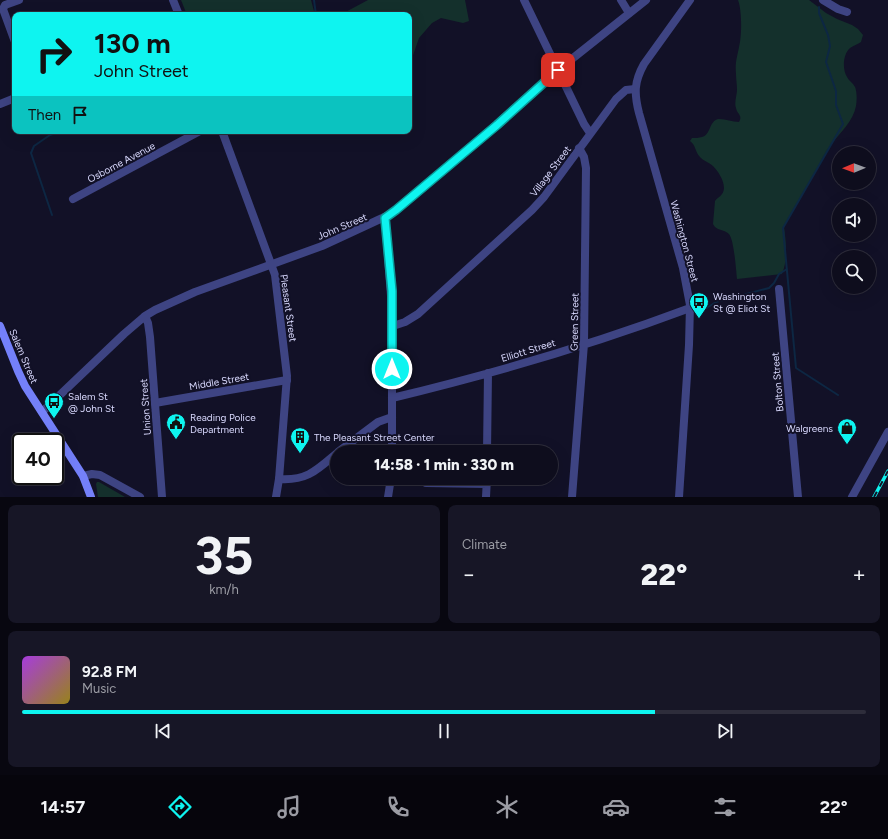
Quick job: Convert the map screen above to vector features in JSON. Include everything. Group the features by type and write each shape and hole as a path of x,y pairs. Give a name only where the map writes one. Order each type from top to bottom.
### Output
{"main road":[{"name":"Salem Street","path":"0,326 25,386 83,476 91,497"}],"street":[{"path":"12,33 4,8 6,5 19,0"},
{"path":"174,0 178,12"},
{"path":"524,0 584,124 590,133"},
{"path":"621,0 629,14"},
{"name":"John Street","path":"42,412 144,316 181,298 322,246 385,218 483,137 558,70 646,0"},
{"path":"635,89 638,76 644,64 690,0"},
{"path":"823,0 847,12"},
{"name":"Village Street","path":"393,326 405,322 418,314 532,210 544,197 590,133 619,96 626,90 635,89"},
{"name":"Washington Street","path":"635,89 639,113 685,276 690,308 689,345 678,497"},
{"path":"0,104 12,99"},
{"name":"Osborne Avenue","path":"73,199 194,134"},
{"name":"Pleasant Street","path":"223,134 275,273 287,380 279,479 276,497"},
{"name":"Green Street","path":"572,497 584,344 586,168 584,157 579,148"},
{"path":"385,218 392,291 392,445"},
{"name":"Bolton Street","path":"779,289 798,497"},
{"name":"Elliott Street","path":"392,398 488,373 584,344 690,308"},
{"name":"Union Street","path":"144,316 148,323 150,337 162,497"},
{"path":"487,445 488,373"},
{"name":"Middle Street","path":"155,403 287,380"},
{"path":"348,445 378,422 392,417"},
{"path":"852,497 888,432"},
{"path":"279,479 294,480 305,477 330,459"},
{"path":"83,476 92,474 100,475 140,497"},
{"path":"388,497 390,485"},
{"path":"486,497 487,485"}],"green space":[{"path":"181,0 311,0 314,12 186,12"},
{"path":"368,0 465,0 469,21 463,23 441,18 432,23 419,38 412,58 412,12 346,12"},
{"path":"738,0 809,0 826,13 852,25 863,35 861,42 850,48 846,54 844,62 845,74 855,87 856,91 857,101 854,112 849,122 831,145 784,227 786,257 782,274 737,279 731,237 727,232 716,228 713,224 715,201 724,191 723,183 720,175 711,165 701,158 690,141 692,138 700,138 705,136 713,122 716,120 722,119 739,122 740,120 735,104 737,90 736,63 741,30 741,16"},
{"path":"97,482 99,482 125,497 98,497"}],"waterway":[{"path":"314,0 316,12"},
{"path":"819,7 819,13 828,35 830,46 826,62 836,91 836,105 843,124 783,228 796,368 838,395"},
{"path":"52,215 31,153 34,146 53,134"},
{"path":"705,309 716,302 769,288 779,274 787,269"}],"railway":[{"path":"874,497 888,471"}],"place":[{"name":"Washington St @ Eliot St","path":"699,319"},
{"name":"Salem St @ John St","path":"54,419"},
{"name":"Reading Police Department","path":"176,440"},
{"name":"Walgreens","path":"847,445"},
{"name":"The Pleasant Street Center","path":"300,454"}],"route":[{"path":"392,369 392,291 385,218 477,142 558,70"}]}
